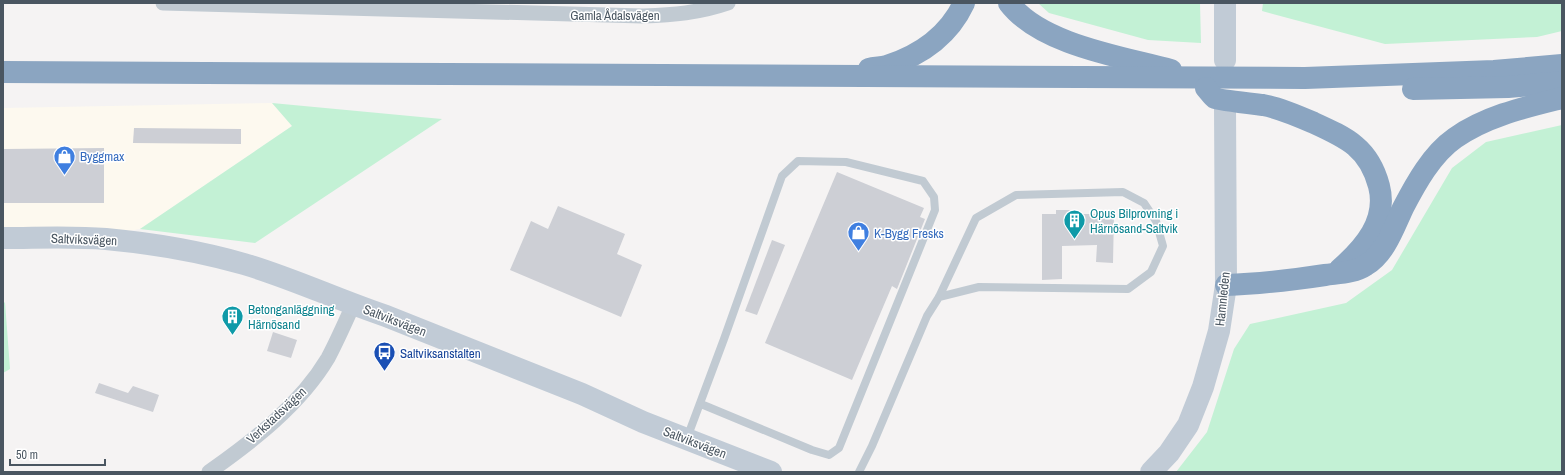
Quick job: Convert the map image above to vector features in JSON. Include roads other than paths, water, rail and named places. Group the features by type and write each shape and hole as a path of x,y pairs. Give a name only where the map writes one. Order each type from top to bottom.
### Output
{"highway":[{"path":"855,76 871,68 886,66 916,54 944,33 955,20 964,3"},
{"path":"1009,3 1014,10 1036,26 1077,45 1098,52 1190,75 1208,83 1215,98 1265,106 1303,118 1343,136 1356,146 1368,159 1376,174 1381,191 1380,207 1377,224 1368,240 1358,254 1334,274"},
{"path":"3,85 239,82 1208,83 1494,71 1562,65"},
{"path":"3,72 855,76 1443,89 1508,87 1562,82"},
{"path":"1226,285 1259,284 1334,274 1356,270 1366,265 1376,256 1385,243 1405,204 1428,167 1454,139 1474,126 1498,116 1562,98"}],"street":[{"name":"Gamla Ådalsvägen","path":"164,3 643,16 676,15 707,10 728,3"},
{"path":"1225,3 1225,60"},
{"name":"Hamnleden","path":"1151,472 1180,439 1195,411 1205,381 1218,330 1226,285 1225,107"},
{"name":"Saltviksvägen","path":"3,238 52,237 105,239 133,242 206,255 243,264 300,283 353,305 394,319 582,394 644,422 771,472"},
{"name":"Verkstadsvägen","path":"208,472 249,442 298,397 327,358 353,305"}],"lane":[{"path":"686,438 701,404 782,176 798,161 846,162 923,182 934,197 935,210 840,448 829,455 812,450 701,404"},
{"path":"859,472 872,446 927,316 939,297 976,218 1016,195 1123,192 1144,203 1156,221 1163,246 1151,272 1128,289 979,287 939,297"}],"place":[{"name":"Byggmax","path":"65,176"},
{"name":"Opus Bilprovning i Härnösand-Saltvik","path":"1074,240"},
{"name":"K-Bygg Fresks","path":"859,252"},
{"name":"Betonganläggning Härnösand","path":"233,336"},
{"name":"Saltviksanstalten","path":"384,372"}]}
